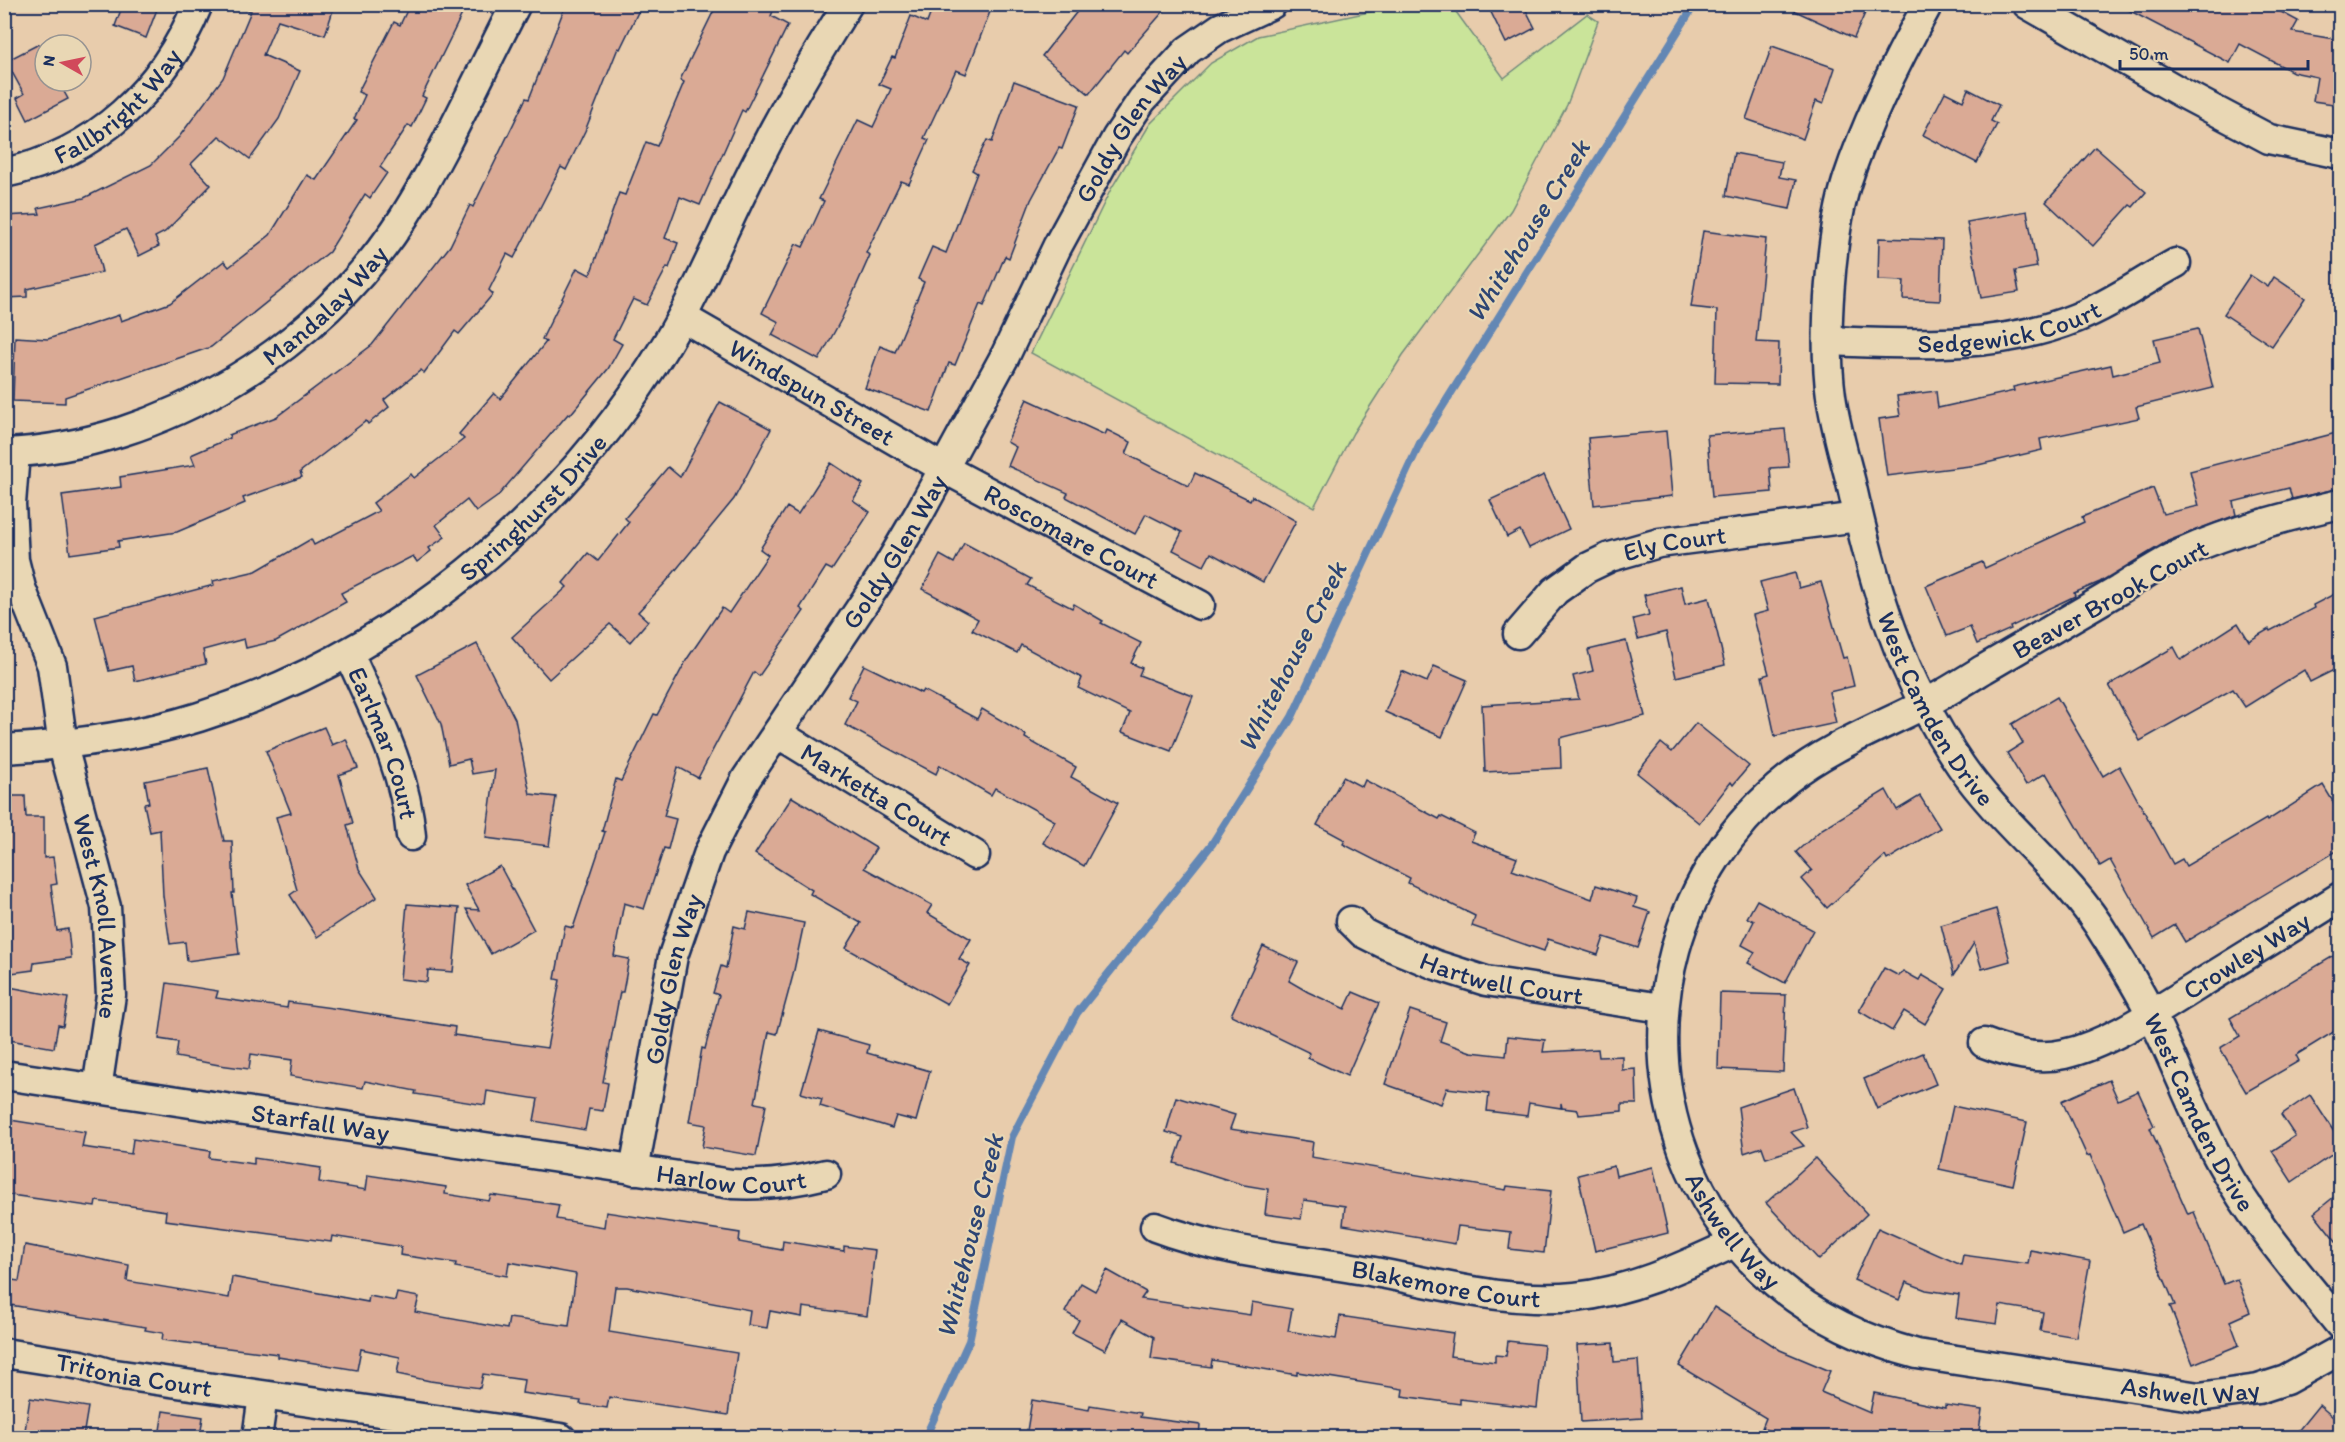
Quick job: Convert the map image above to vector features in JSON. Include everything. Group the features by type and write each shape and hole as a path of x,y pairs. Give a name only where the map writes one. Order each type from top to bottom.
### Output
{"street":[{"name":"Fallbright Way","path":"4,172 43,162 68,151 115,121 136,103 171,60 198,4"},
{"name":"Mandalay Way","path":"10,453 70,444 123,430 199,399 247,372 292,339 333,303 370,262 403,218 431,171 516,4"},
{"name":"Springhurst Drive","path":"4,749 63,746 147,731 198,718 274,691 349,654 412,614 462,577 509,536 594,446 631,397 682,317 760,157 804,75 848,4"},
{"name":"Goldy Glen Way","path":"634,1170 673,956 709,852 746,779 884,573 1005,356 1057,247 1117,137 1142,100 1188,50 1220,28 1272,4"},
{"name":"West Camden Drive","path":"1928,4 1895,67 1846,183 1832,267 1829,341 1831,396 1858,516 1887,623 1924,705 1979,791 2067,886 2104,932 2151,1015 2222,1165 2263,1229 2340,1325"},
{"path":"2027,4 2182,93 2270,139 2340,154"},
{"name":"Sedgewick Court","path":"1829,341 1946,344 2034,333 2077,318 2176,263"},
{"name":"Windspun Street","path":"682,317 943,468"},
{"name":"West Knoll Avenue","path":"10,453 10,504 14,560 21,588 52,666 63,746 106,907 111,995 97,1089"},
{"name":"Roscomare Court","path":"943,468 1200,605"},
{"name":"Beaver Brook Court","path":"1924,705 2182,553 2235,533 2340,504"},
{"name":"Ely Court","path":"1518,634 1555,591 1587,568 1610,556 1659,543 1858,516"},
{"name":"Earlmar Court","path":"349,654 381,724 402,781 409,808 411,836"},
{"name":"Ashwell Way","path":"1924,705 1813,762 1790,778 1748,816 1713,861 1687,911 1670,966 1662,1008 1665,1084 1679,1139 1701,1191 1734,1243 1789,1295 1812,1311 1863,1337 1917,1354 2199,1397 2258,1389 2286,1380 2340,1350"},
{"name":"Marketta Court","path":"777,733 975,855"},
{"name":"Crowley Way","path":"1984,1042 2009,1053 2036,1056 2063,1054 2090,1045 2151,1015 2340,897"},
{"name":"Hartwell Court","path":"1351,921 1363,933 1387,945 1436,965 1486,981 1662,1008"},
{"name":"Starfall Way","path":"4,1075 634,1170"},
{"name":"Harlow Court","path":"634,1170 761,1186 790,1183 826,1174"},
{"name":"Blakemore Court","path":"1155,1227 1208,1243 1492,1293 1546,1298 1592,1294 1628,1287 1679,1268 1734,1243"},
{"name":"Tritonia Court","path":"4,1353 81,1365 108,1374 547,1436"},
{"path":"257,1437 263,1396"}],"green space":[{"path":"1401,5 1451,5 1504,78 1587,14 1598,21 1567,105 1511,210 1403,355 1353,433 1314,507 1031,353 1111,189 1150,124 1211,63 1258,36"}],"building":[{"path":"123,4 159,4 146,38 115,26"},
{"path":"243,4 335,4 325,35 278,20 263,55 300,71 279,119 250,159 219,136 191,164 211,185 165,232 155,237 159,246 139,256 126,229 95,244 102,272 27,289 27,297 4,298 4,216 40,214 38,208 84,198 151,165 179,137 223,78 251,11 242,9"},
{"path":"410,4 467,4 422,96 426,98 412,127 408,125 380,167 387,173 370,198 365,194 329,252 211,347 65,397 65,403 13,401 15,337 48,339 119,315 121,321 170,303 224,261 229,267 270,235 307,175 316,180 357,120 354,119 365,95 358,92 394,22 400,25"},
{"path":"566,4 642,4 620,49 618,48 585,131 566,170 561,167 514,258 507,254 489,290 493,294 459,334 455,331 424,373 421,370 384,400 389,407 368,424 366,421 300,472 302,477 243,498 245,503 177,532 118,541 119,547 70,554 62,495 121,487 120,477 195,465 191,455 230,438 229,435 276,417 372,345 450,246 470,205 473,207 526,98 529,99"},
{"path":"717,4 776,4 771,16 788,25 745,112 742,110 700,205 680,197 665,238 678,243 669,268 667,267 647,305 633,299 613,339 622,344 608,369 497,497 476,512 467,500 436,525 445,537 429,548 431,551 417,562 413,556 341,593 346,602 276,641 246,648 244,639 203,650 206,664 135,681 132,666 109,671 95,616 214,585 213,581 256,571 311,539 314,545 379,511 373,503 411,474 414,478 464,439 459,434 494,393 500,399 546,342 542,339 577,268 590,275 619,193 625,195 646,142 657,146 684,82 680,80"},
{"path":"934,4 993,4 966,74 956,70 924,138 929,140 909,184 901,181 866,253 870,255 842,318 819,360 772,335 779,322 762,313 796,244 803,247 824,201 819,199 858,120 873,127 891,89 879,84 892,57 895,58 911,16 927,23"},
{"path":"1083,4 1170,4 1127,53 1124,50 1089,94 1042,56"},
{"path":"1487,4 1523,4 1535,28 1506,43"},
{"path":"1780,4 1869,4 1854,38"},
{"path":"2117,4 2266,4 2298,21 2292,32 2340,40 2340,105 2313,101 2317,77 2293,72 2240,44 2230,63"},
{"path":"1772,46 1835,68 1823,104 1816,101 1803,139 1746,119"},
{"path":"33,47 33,93 65,93 68,99 28,120 17,98 24,94 6,61"},
{"path":"1014,81 1079,105 1062,149 1059,148 1031,200 1009,258 1005,256 984,306 980,304 955,365 949,363 931,412 865,388 880,346 895,352 924,282 918,279 932,247 946,253 977,173 972,170 987,140 992,142"},
{"path":"1968,89 1999,105 1991,121 1997,124 1977,163 1923,135 1945,92 1963,101"},
{"path":"2095,147 2146,192 2133,207 2130,205 2093,246 2046,202"},
{"path":"1734,153 1782,162 1779,177 1796,180 1790,209 1726,196"},
{"path":"2027,211 2037,267 2015,271 2019,292 1981,298 1967,222"},
{"path":"1703,231 1766,239 1756,342 1779,343 1778,384 1715,383 1717,310 1691,307"},
{"path":"1879,238 1942,240 1940,301 1903,299 1904,281 1878,280"},
{"path":"2250,275 2268,287 2274,277 2305,298 2272,346 2224,314"},
{"path":"2198,329 2213,388 2136,407 2139,418 2040,439 2042,450 1978,465 1887,476 1879,419 1900,416 1897,396 1936,391 1938,408 2014,391 2013,387 2111,365 2113,375 2160,363 2154,339"},
{"path":"1027,399 1105,435 1107,430 1131,442 1126,454 1189,486 1195,473 1250,500 1252,496 1296,521 1263,582 1211,553 1204,566 1173,550 1182,532 1146,514 1135,534 1066,497 1068,493 1008,466 1016,447 1007,442"},
{"path":"720,402 771,429 734,499 666,582 638,612 648,621 630,642 610,624 549,679 512,637 567,587 563,583 588,553 598,561 629,522 625,518 668,467 680,477"},
{"path":"1785,429 1789,467 1770,468 1772,492 1712,497 1707,435"},
{"path":"1666,431 1672,496 1594,505 1588,438"},
{"path":"2340,432 2340,488 2292,499 2289,488 2233,502 2236,515 2168,541 2100,582 2074,593 2075,596 2010,627 2011,629 1977,644 1970,627 1947,636 1926,586 1982,562 1985,568 2084,522 2082,517 2153,488 2163,514 2199,506 2190,471"},
{"path":"831,463 863,484 853,500 870,512 832,570 826,567 800,608 804,611 759,676 754,672 698,778 678,767 664,816 676,819 668,849 664,848 644,909 624,903 614,956 629,959 623,992 620,992 603,1082 608,1083 603,1111 589,1109 585,1130 534,1121 538,1099 487,1091 485,1105 415,1094 416,1091 365,1081 363,1088 290,1076 292,1060 251,1054 249,1069 176,1057 178,1042 159,1039 167,983 218,991 216,998 287,1008 288,1002 347,1010 455,1027 454,1035 547,1048 560,980 555,979 565,926 573,928 605,832 602,831 616,779 621,781 654,714 657,715 687,659 722,608 729,613 768,555 760,549 787,507 798,514"},
{"path":"1544,475 1569,529 1529,548 1520,530 1507,537 1490,500"},
{"path":"964,543 1031,579 1027,585 1072,608 1074,604 1103,621 1101,623 1141,643 1131,663 1142,668 1139,675 1193,696 1171,751 1122,732 1130,713 1078,688 1082,678 1021,645 1017,653 972,630 978,619 922,589 940,555 954,563"},
{"path":"1795,573 1799,588 1821,582 1843,658 1847,657 1854,686 1829,692 1836,723 1775,736 1762,676 1769,674 1753,615 1768,611 1760,582"},
{"path":"1681,586 1685,604 1709,598 1725,665 1676,677 1666,632 1638,639 1633,619 1649,615 1644,595"},
{"path":"2340,591 2340,667 2310,682 2304,670 2245,707 2233,689 2140,741 2109,685 2174,647 2181,660 2238,623 2249,641 2314,608 2313,605"},
{"path":"1626,641 1645,716 1560,738 1561,768 1485,772 1482,705 1579,699 1573,676 1593,671 1588,650"},
{"path":"477,644 515,719 530,794 556,797 549,846 486,838 495,770 472,774 469,759 449,764 441,724 417,675"},
{"path":"864,665 921,693 923,690 977,719 982,709 1026,735 1025,738 1076,767 1071,777 1118,803 1084,866 1043,843 1055,821 995,788 991,795 940,765 936,774 845,725 857,701 848,697"},
{"path":"1434,666 1467,680 1442,737 1385,712 1402,671 1427,682"},
{"path":"2057,697 2103,776 2119,766 2173,864 2182,859 2186,866 2266,819 2267,821 2323,785 2340,813 2340,849 2185,942 2175,925 2154,938 2110,860 2100,866 2046,773 2026,785 2007,753 2023,743 2012,724"},
{"path":"1696,723 1749,766 1733,785 1731,782 1699,823 1637,773 1661,743 1672,752"},
{"path":"324,727 332,745 346,739 358,768 339,775 353,823 347,825 359,869 377,897 317,937 290,895 297,890 276,817 291,813 266,751"},
{"path":"208,768 224,841 232,841 234,893 232,893 239,954 187,961 185,942 170,944 163,896 160,830 150,832 144,804 149,803 145,781"},
{"path":"1343,777 1362,787 1365,780 1439,819 1441,816 1475,833 1471,841 1517,858 1512,870 1592,899 1596,885 1637,898 1634,907 1650,912 1638,948 1604,937 1598,955 1548,939 1544,951 1472,926 1475,916 1408,883 1410,878 1343,844 1345,840 1317,825"},
{"path":"1886,790 1897,810 1920,796 1940,828 1887,860 1885,856 1827,908 1802,879 1812,870 1796,852 1822,829"},
{"path":"4,796 25,796 26,817 44,817 44,858 53,857 57,884 51,885 57,931 68,929 71,958 34,963 33,970 4,974"},
{"path":"792,797 876,848 864,868 932,905 927,913 971,939 959,959 970,965 947,1004 846,948 861,923 810,894 812,890 755,854"},
{"path":"500,866 534,930 491,954 466,909 479,910 465,885"},
{"path":"1757,900 1813,930 1785,983 1748,963 1755,952 1742,945 1754,921 1747,918"},
{"path":"407,904 459,908 453,972 428,970 427,982 400,979"},
{"path":"1996,909 2010,961 1982,969 1974,943 1954,975 1941,925"},
{"path":"749,912 804,923 777,1034 769,1032 755,1103 766,1105 756,1156 702,1147 706,1125 689,1122 702,1048 705,1049 719,995 713,993 721,966 726,968 734,926 745,929"},
{"path":"1263,946 1298,962 1289,981 1308,992 1345,1009 1353,992 1379,1003 1347,1076 1308,1058 1310,1053 1231,1015"},
{"path":"2340,952 2340,1028 2296,1055 2299,1061 2246,1092 2220,1048 2240,1036 2230,1018"},
{"path":"1884,968 1899,976 1903,971 1919,980 1922,975 1946,989 1925,1024 1904,1011 1892,1031 1859,1011"},
{"path":"4,986 68,998 63,1026 58,1025 54,1048 4,1039"},
{"path":"1720,993 1786,995 1783,1072 1718,1069"},
{"path":"1410,1010 1446,1022 1440,1041 1471,1052 1506,1056 1508,1036 1545,1040 1543,1052 1598,1049 1599,1057 1622,1056 1622,1070 1636,1069 1637,1104 1622,1104 1622,1111 1579,1115 1578,1110 1562,1108 1561,1103 1561,1108 1529,1103 1527,1116 1487,1111 1489,1093 1447,1088 1441,1104 1385,1084"},
{"path":"819,1031 869,1045 867,1053 930,1071 916,1121 896,1116 892,1128 820,1106 822,1099 801,1093"},
{"path":"1923,1053 1936,1084 1877,1109 1864,1079"},
{"path":"2109,1080 2118,1100 2138,1091 2154,1126 2150,1128 2188,1214 2194,1212 2224,1284 2237,1279 2250,1312 2230,1321 2239,1345 2193,1364 2170,1306 2175,1305 2141,1224 2123,1232 2090,1155 2087,1156 2062,1101"},
{"path":"1794,1088 1807,1127 1791,1132 1804,1146 1766,1158 1762,1147 1744,1153 1738,1107"},
{"path":"2310,1095 2340,1141 2340,1149 2292,1182 2272,1151 2295,1136 2281,1115"},
{"path":"1176,1097 1235,1115 1230,1129 1313,1142 1311,1157 1506,1190 1507,1186 1551,1191 1544,1253 1509,1249 1511,1232 1458,1226 1455,1244 1343,1225 1345,1206 1304,1200 1301,1219 1265,1214 1268,1189 1244,1185 1174,1163 1183,1137 1166,1132"},
{"path":"1953,1106 2027,1122 2013,1185 1939,1169"},
{"path":"10,1120 85,1132 82,1147 131,1154 133,1139 210,1151 209,1158 254,1164 254,1158 321,1168 319,1182 366,1190 368,1175 446,1187 445,1194 489,1201 491,1195 559,1205 556,1219 604,1227 606,1212 740,1233 739,1242 782,1250 783,1241 844,1251 844,1246 875,1250 867,1316 803,1307 802,1317 770,1311 767,1328 748,1325 750,1310 627,1287 615,1287 609,1332 737,1353 728,1415 609,1397 607,1408 580,1404 581,1401 522,1393 524,1380 483,1374 480,1388 430,1381 397,1374 400,1357 361,1349 357,1370 278,1357 278,1354 162,1340 163,1333 145,1330 146,1327 4,1304 4,1279 19,1281 25,1245 129,1265 127,1281 229,1298 232,1277 368,1302 369,1296 395,1301 397,1293 419,1297 415,1312 507,1329 509,1318 569,1326 576,1274 509,1262 507,1276 455,1267 456,1263 400,1255 401,1247 332,1236 331,1242 165,1220 166,1211 96,1201 95,1207 4,1194 4,1149"},
{"path":"1815,1158 1867,1214 1819,1260 1766,1203"},
{"path":"1614,1166 1616,1176 1653,1167 1668,1233 1595,1251 1578,1175"},
{"path":"2340,1192 2340,1246 2314,1213"},
{"path":"1878,1228 1961,1265 1963,1255 2028,1264 2030,1250 2090,1261 2076,1337 2040,1331 2043,1312 2000,1305 1997,1324 1956,1318 1959,1295 1926,1290 1906,1282 1899,1300 1854,1280"},
{"path":"1107,1270 1146,1292 1141,1299 1250,1315 1252,1302 1292,1309 1288,1331 1336,1339 1340,1316 1453,1333 1450,1356 1495,1362 1495,1355 1506,1356 1508,1341 1544,1345 1537,1408 1460,1399 1460,1404 1402,1396 1403,1389 1297,1372 1297,1375 1212,1360 1211,1367 1151,1359 1154,1337 1122,1319 1105,1350 1072,1333 1079,1320 1065,1312 1081,1283 1095,1291"},
{"path":"1714,1307 1780,1350 1830,1371 1821,1392 1870,1413 1874,1393 1945,1408 1945,1405 1982,1410 1978,1437 1783,1437 1762,1428 1766,1418 1679,1366"},
{"path":"1613,1343 1614,1362 1638,1360 1642,1418 1581,1422 1577,1345"},
{"path":"30,1398 88,1407 83,1437 24,1437"},
{"path":"1032,1400 1089,1410 1090,1405 1141,1413 1140,1417 1200,1425 1199,1437 1026,1437"},
{"path":"2319,1405 2340,1423 2340,1437 2293,1437"},
{"path":"163,1411 203,1417 200,1437 159,1437"}],"waterway":[{"name":"Whitehouse Creek","path":"925,1438 969,1341 1012,1137 1077,1013 1212,844 1292,717 1421,441 1695,4"}]}
